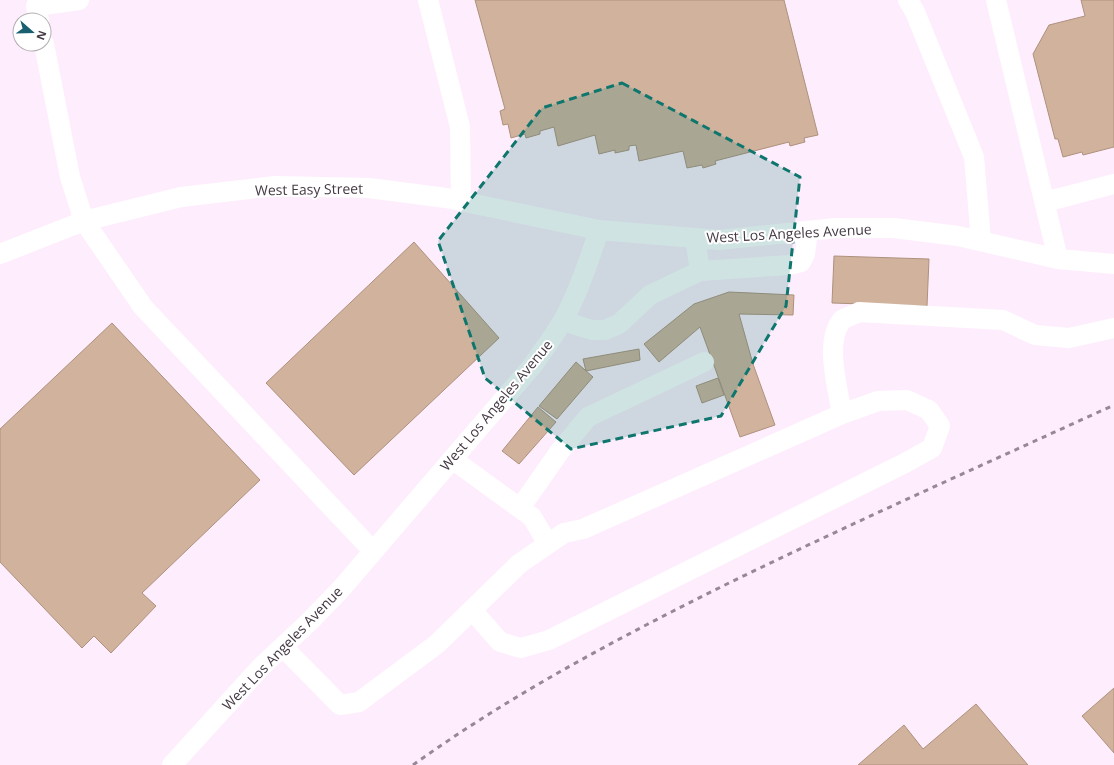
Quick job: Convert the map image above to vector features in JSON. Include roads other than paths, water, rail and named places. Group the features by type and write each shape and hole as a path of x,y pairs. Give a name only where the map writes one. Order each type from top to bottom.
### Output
{"street":[{"path":"37,12 36,6 79,0"},
{"path":"428,0 460,127 461,201"},
{"path":"908,0 915,12 974,157 981,241"},
{"path":"996,0 1058,259"},
{"path":"46,52 70,177 84,221 143,307 373,551"},
{"path":"1045,202 1114,184"},
{"name":"West Easy Street","path":"0,254 84,221 181,197 275,186 369,188 461,201 599,230"},
{"name":"West Los Angeles Avenue","path":"172,765 261,667 310,621 348,580 533,365 563,320 579,288 599,230 719,240 836,228 894,228 958,236 1058,259 1114,264"},
{"path":"563,320 592,330 605,330 618,324 650,295 700,271 789,265 801,262 805,254 808,231"},
{"path":"695,238 700,271"},
{"path":"842,414 833,360 836,331 843,319 859,312 1003,320 1035,335 1069,338 1114,328"},
{"path":"520,508 560,450 588,417 704,362"},
{"path":"283,647 340,705 359,702 437,644 519,564 564,534 583,529 842,414 878,401 907,400 930,410 940,426 932,448 549,640 521,648 500,642 472,610"},
{"path":"452,459 532,517 548,544"}],"railway":[{"path":"413,765 489,714 528,690 648,624 825,537 1114,405"}]}
